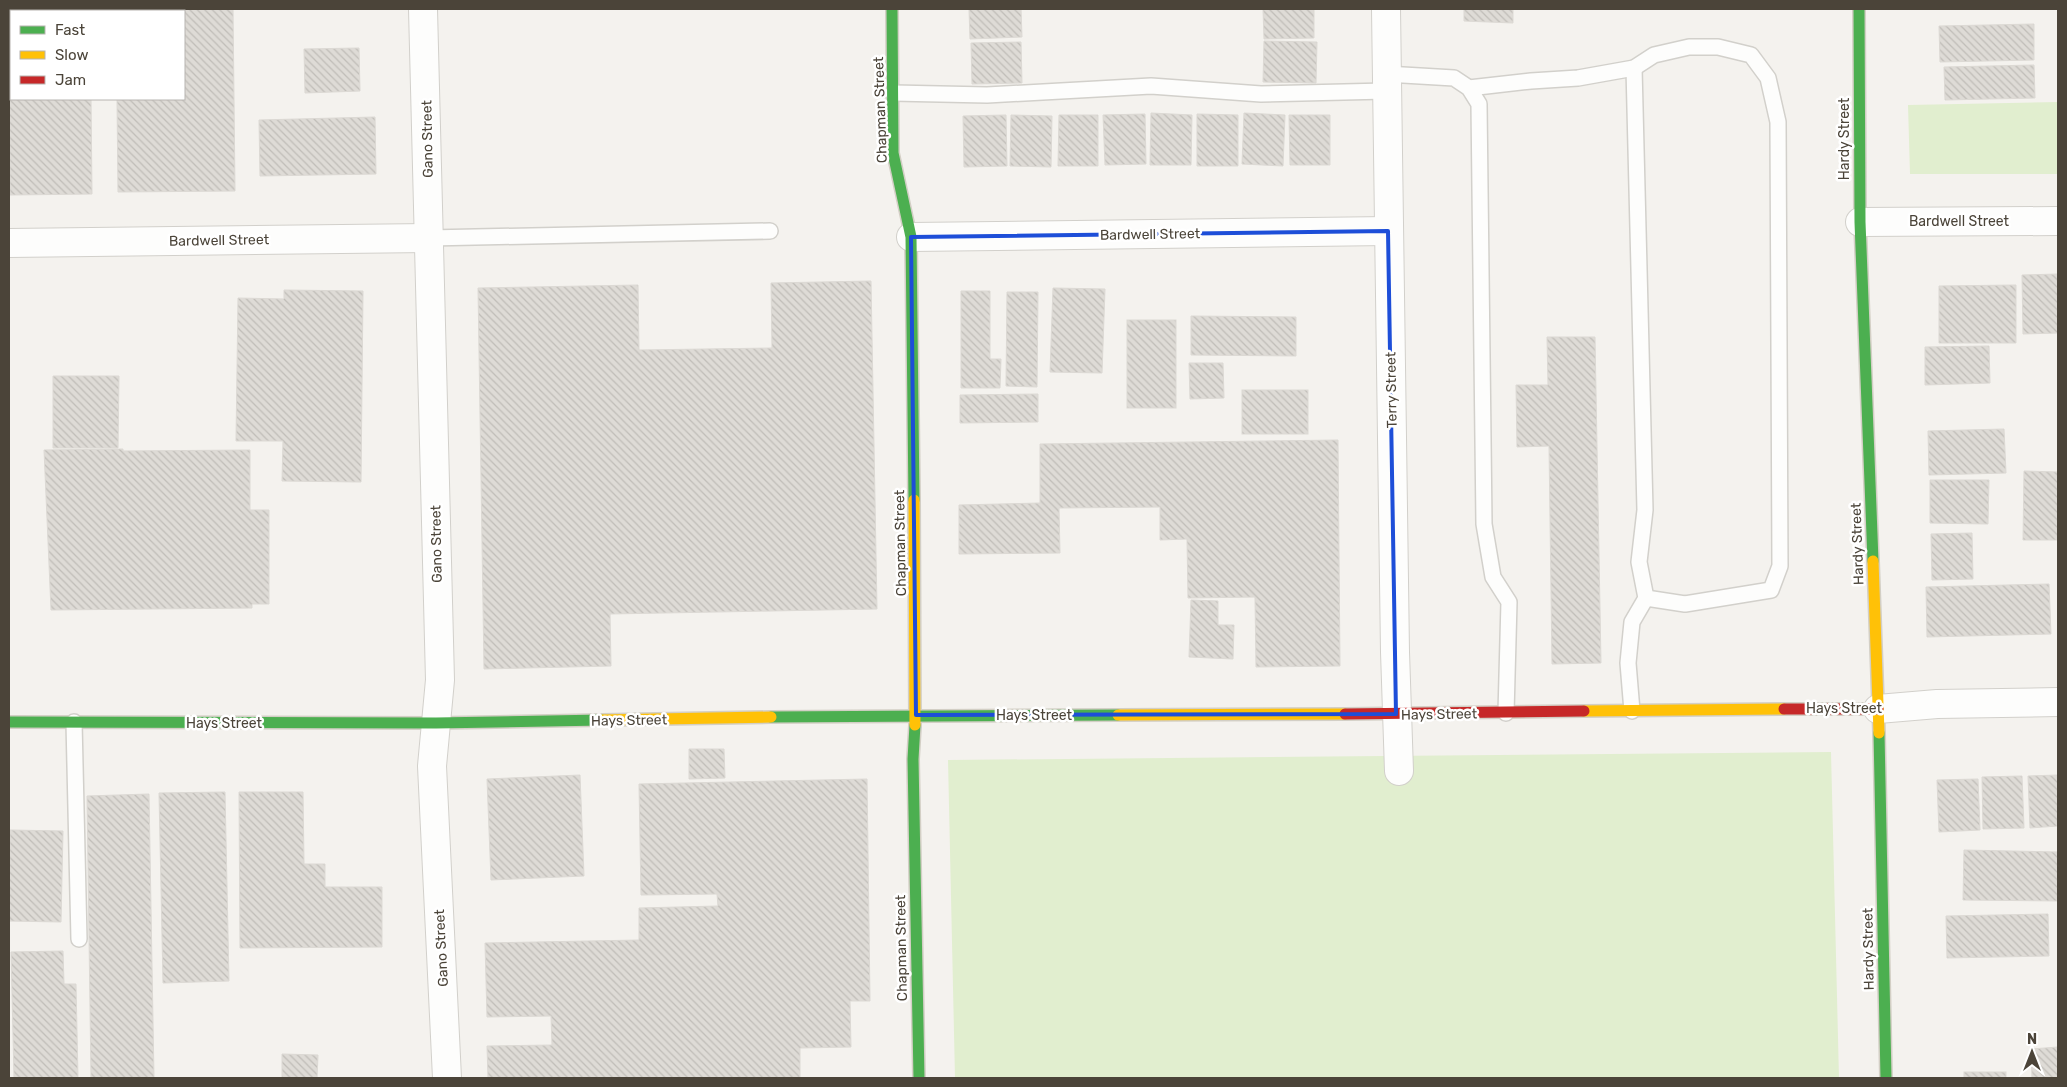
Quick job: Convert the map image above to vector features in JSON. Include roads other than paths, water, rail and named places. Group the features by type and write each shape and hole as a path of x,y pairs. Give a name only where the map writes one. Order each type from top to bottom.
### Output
{"street":[{"name":"Gano Street","path":"423,9 440,680 432,766 447,1078"},
{"name":"Chapman Street","path":"892,9 893,153 911,237 916,715 913,759 919,1078"},
{"name":"Terry Street","path":"1386,9 1396,714 1399,771"},
{"name":"Hardy Street","path":"1859,9 1860,222 1878,709 1886,1078"},
{"name":"Bardwell Street","path":"1860,222 2058,221"},
{"name":"Bardwell Street","path":"911,237 1388,231"},
{"name":"Bardwell Street","path":"9,242 429,238"},
{"name":"Hays Street","path":"9,722 436,723 916,715 1506,713 1827,708 1878,709 1937,704 2058,702"}],"lane":[{"path":"1469,88 1578,78 1634,68 1654,55 1689,47 1718,47 1751,55 1768,78 1778,122 1780,566 1771,590 1685,604 1646,598"},
{"path":"1632,711 1628,663 1632,622 1646,598 1639,562 1645,510 1634,68"},
{"path":"893,92 987,95 1151,86 1261,94 1454,78 1469,88 1479,104 1484,524 1493,577 1509,602 1506,713"},
{"path":"429,238 770,231"},
{"path":"74,722 79,939"}]}
